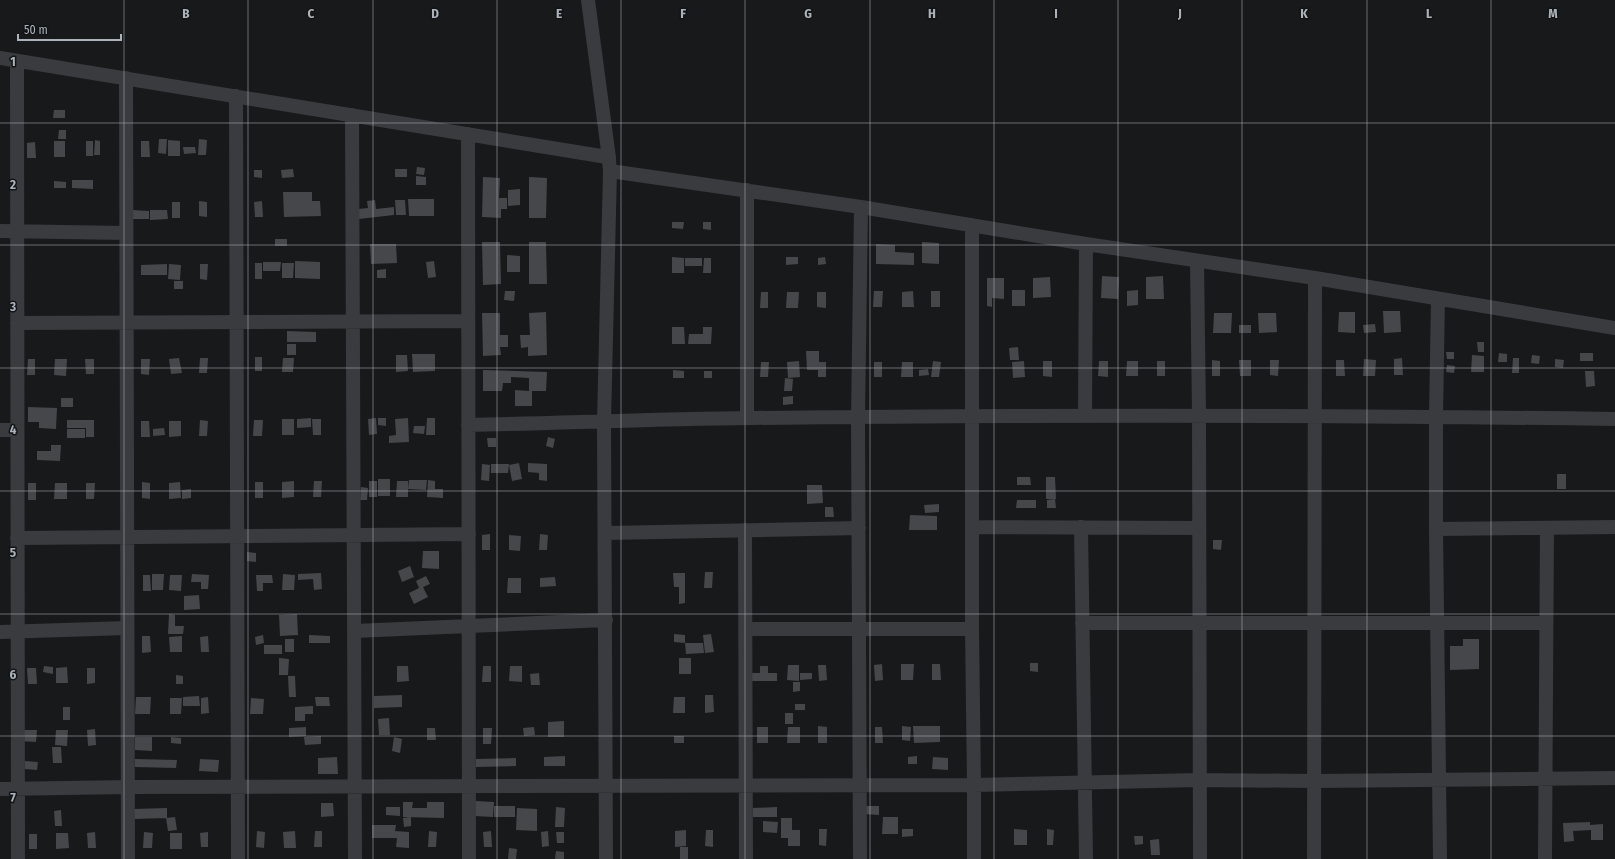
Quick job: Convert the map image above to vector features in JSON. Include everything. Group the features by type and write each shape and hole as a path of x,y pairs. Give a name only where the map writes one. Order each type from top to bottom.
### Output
{"street":[{"path":"588,0 609,165 604,422 606,533 606,859"},
{"path":"0,58 606,156 609,165"},
{"path":"17,61 18,859"},
{"path":"126,78 128,859"},
{"path":"236,96 238,859"},
{"path":"352,115 355,859"},
{"path":"468,134 469,859"},
{"path":"609,165 747,190 1086,244 1315,278 1615,328"},
{"path":"747,190 747,418"},
{"path":"860,859 858,418 861,207"},
{"path":"972,225 972,629 974,859"},
{"path":"0,231 126,233"},
{"path":"1085,416 1086,244"},
{"path":"1197,261 1199,415 1200,859"},
{"path":"1314,859 1315,278"},
{"path":"1438,299 1436,529 1440,859"},
{"path":"17,323 468,321"},
{"path":"468,425 747,418 972,416 1436,416 1615,419"},
{"path":"0,430 17,430"},
{"path":"972,527 1199,528"},
{"path":"1081,527 1086,859"},
{"path":"606,533 858,528"},
{"path":"1545,859 1547,528"},
{"path":"1436,529 1615,528"},
{"path":"745,530 746,859"},
{"path":"17,538 469,534"},
{"path":"354,631 606,620"},
{"path":"1082,623 1546,623"},
{"path":"0,632 127,628"},
{"path":"745,629 972,629"},
{"path":"0,789 128,787 974,785 1199,780 1315,781 1615,778"}],"building":[{"path":"54,110 65,110 65,118 53,118"},
{"path":"59,130 66,130 66,139 58,139"},
{"path":"159,139 167,139 166,154 158,153"},
{"path":"199,139 207,140 206,155 198,155"},
{"path":"95,140 100,141 100,155 94,155"},
{"path":"168,140 180,141 180,156 168,156"},
{"path":"54,141 65,141 65,157 54,157"},
{"path":"86,141 93,141 93,156 86,156"},
{"path":"141,141 149,141 150,157 141,157"},
{"path":"35,142 36,158 27,158 27,143"},
{"path":"183,147 195,147 196,153 184,154"},
{"path":"417,167 425,168 424,175 416,174"},
{"path":"293,169 294,177 282,178 281,170"},
{"path":"395,169 407,169 407,177 395,177"},
{"path":"254,170 262,170 262,178 254,177"},
{"path":"416,176 426,177 426,185 416,185"},
{"path":"483,177 500,178 499,198 507,198 507,209 501,209 501,218 482,217"},
{"path":"529,177 547,178 546,218 529,218"},
{"path":"72,180 93,180 93,189 72,188"},
{"path":"54,181 66,182 66,188 54,188"},
{"path":"520,189 520,205 508,206 508,190"},
{"path":"283,192 312,192 312,201 320,201 321,216 284,217"},
{"path":"408,199 434,199 434,216 409,216"},
{"path":"375,200 376,209 394,207 394,215 359,219 358,209 368,208 367,201"},
{"path":"395,200 405,200 406,215 396,215"},
{"path":"199,201 207,202 207,217 199,216"},
{"path":"262,201 263,217 255,217 254,202"},
{"path":"172,202 180,202 180,218 172,218"},
{"path":"133,210 149,211 149,219 132,219"},
{"path":"150,210 167,210 168,219 150,220"},
{"path":"672,222 684,222 683,229 672,228"},
{"path":"703,222 711,222 711,230 703,229"},
{"path":"275,239 287,239 287,246 275,246"},
{"path":"482,242 500,242 501,284 483,285"},
{"path":"529,242 546,242 547,284 529,284"},
{"path":"922,242 939,243 939,264 922,263"},
{"path":"370,244 396,244 397,263 371,264"},
{"path":"876,244 895,245 895,252 914,253 914,265 876,264"},
{"path":"507,255 520,256 520,272 507,272"},
{"path":"672,257 684,258 684,273 672,273"},
{"path":"786,257 798,257 798,264 786,265"},
{"path":"825,257 826,264 818,265 818,258"},
{"path":"685,258 702,258 702,266 685,266"},
{"path":"704,258 711,258 711,273 703,273"},
{"path":"295,261 320,262 320,279 295,278"},
{"path":"434,261 436,277 428,278 426,262"},
{"path":"263,262 281,262 280,271 263,271"},
{"path":"255,263 262,263 262,279 255,279"},
{"path":"282,263 294,263 293,278 282,278"},
{"path":"167,264 167,275 141,275 141,265"},
{"path":"169,264 181,265 180,280 168,279"},
{"path":"200,264 208,264 207,280 200,279"},
{"path":"386,269 386,278 377,278 377,270"},
{"path":"1102,276 1119,277 1118,299 1101,298"},
{"path":"1163,276 1164,299 1146,299 1146,277"},
{"path":"1050,277 1051,297 1033,298 1033,278"},
{"path":"987,278 1004,278 1004,299 992,298 992,307 987,306"},
{"path":"174,281 183,281 183,289 174,289"},
{"path":"1012,290 1025,290 1025,306 1012,306"},
{"path":"1138,290 1138,305 1127,306 1127,291"},
{"path":"505,291 515,291 514,301 504,300"},
{"path":"874,291 883,291 882,307 873,307"},
{"path":"913,291 914,307 902,307 902,292"},
{"path":"931,291 940,291 940,307 931,307"},
{"path":"761,292 768,292 768,308 760,308"},
{"path":"787,292 799,292 798,308 786,308"},
{"path":"817,292 826,292 826,308 817,307"},
{"path":"1383,311 1400,311 1401,332 1384,333"},
{"path":"546,312 547,355 528,356 528,347 521,348 520,335 530,335 529,313"},
{"path":"1339,312 1355,312 1355,333 1338,332"},
{"path":"482,313 500,313 500,335 508,335 508,347 500,347 501,355 483,356"},
{"path":"1214,313 1232,313 1231,333 1213,333"},
{"path":"1258,313 1276,313 1277,332 1259,333"},
{"path":"1375,324 1376,332 1364,333 1363,325"},
{"path":"1239,325 1251,325 1251,333 1239,333"},
{"path":"672,327 684,327 685,344 672,344"},
{"path":"703,327 712,327 711,344 688,344 689,334 703,334"},
{"path":"287,331 316,332 316,342 287,342"},
{"path":"1477,342 1484,342 1484,352 1478,352"},
{"path":"287,344 296,344 296,355 287,355"},
{"path":"1018,347 1019,360 1010,360 1009,348"},
{"path":"806,351 819,351 819,362 826,362 826,377 818,377 818,370 807,370"},
{"path":"1446,352 1454,352 1454,359 1447,359"},
{"path":"1499,353 1507,354 1507,362 1498,362"},
{"path":"1580,353 1593,353 1593,361 1580,361"},
{"path":"412,354 435,354 435,371 413,372"},
{"path":"396,355 407,355 408,371 396,372"},
{"path":"1472,355 1484,356 1484,372 1471,372"},
{"path":"1532,355 1540,356 1539,364 1531,363"},
{"path":"255,357 262,357 262,371 255,371"},
{"path":"179,358 182,373 171,374 169,359"},
{"path":"200,358 208,358 207,373 199,373"},
{"path":"283,358 294,358 293,372 282,372"},
{"path":"1402,358 1403,375 1394,375 1394,359"},
{"path":"1513,358 1519,358 1519,373 1512,373"},
{"path":"28,359 35,359 35,375 27,375"},
{"path":"55,359 67,359 66,376 54,375"},
{"path":"85,359 94,359 94,374 86,374"},
{"path":"141,359 150,359 149,375 141,374"},
{"path":"1364,359 1376,360 1375,376 1363,376"},
{"path":"1555,359 1564,360 1563,368 1555,367"},
{"path":"1212,360 1220,361 1220,376 1212,376"},
{"path":"1239,360 1251,360 1251,376 1240,376"},
{"path":"1270,360 1279,360 1278,376 1270,375"},
{"path":"1336,360 1344,360 1345,376 1336,376"},
{"path":"799,361 800,377 788,378 787,362"},
{"path":"933,361 941,362 939,377 931,377"},
{"path":"1024,361 1025,377 1013,378 1012,362"},
{"path":"1043,361 1052,361 1052,377 1043,376"},
{"path":"1099,361 1108,361 1108,377 1098,376"},
{"path":"1127,361 1138,361 1138,376 1126,376"},
{"path":"1157,361 1165,361 1165,376 1157,376"},
{"path":"761,362 769,362 768,377 760,377"},
{"path":"874,362 882,362 882,377 874,377"},
{"path":"902,362 913,362 913,377 901,377"},
{"path":"1447,365 1455,366 1454,373 1446,372"},
{"path":"928,369 929,375 919,376 919,370"},
{"path":"483,370 547,372 546,391 532,391 532,406 515,406 515,390 529,391 529,378 511,377 511,383 503,383 502,391 483,391"},
{"path":"673,370 684,371 684,378 673,378"},
{"path":"704,371 712,371 712,378 704,378"},
{"path":"1585,371 1594,371 1595,386 1586,387"},
{"path":"785,378 793,379 792,391 784,391"},
{"path":"793,396 793,404 783,405 783,397"},
{"path":"61,398 73,398 73,407 61,407"},
{"path":"28,407 57,408 56,429 39,428 39,422 28,422"},
{"path":"311,418 311,427 297,428 297,419"},
{"path":"376,418 377,434 369,435 368,419"},
{"path":"378,418 386,418 386,426 378,425"},
{"path":"408,418 409,442 389,443 389,436 396,435 395,419"},
{"path":"427,418 435,418 435,435 426,435"},
{"path":"282,419 294,419 294,435 282,435"},
{"path":"312,419 321,419 321,435 313,435"},
{"path":"67,420 94,420 94,437 86,437 86,428 67,428"},
{"path":"200,420 208,421 207,436 199,436"},
{"path":"254,420 263,420 262,436 253,436"},
{"path":"141,421 149,421 150,437 141,437"},
{"path":"169,421 181,421 181,436 169,437"},
{"path":"414,426 425,426 424,434 413,433"},
{"path":"164,428 165,435 153,436 153,429"},
{"path":"67,429 85,429 85,438 67,438"},
{"path":"548,437 555,439 553,448 546,446"},
{"path":"487,438 496,438 496,447 488,447"},
{"path":"51,445 61,445 60,461 37,460 37,451 51,451"},
{"path":"519,463 522,479 512,481 509,465"},
{"path":"528,463 547,464 547,481 539,480 539,473 528,472"},
{"path":"482,464 490,465 489,481 481,480"},
{"path":"491,464 509,464 508,473 491,473"},
{"path":"1557,474 1566,474 1566,489 1557,489"},
{"path":"1017,477 1030,477 1031,485 1017,485"},
{"path":"1046,477 1055,477 1056,499 1046,499"},
{"path":"378,479 390,479 390,496 378,496"},
{"path":"409,480 427,480 426,490 408,489"},
{"path":"428,480 435,481 435,489 443,489 443,498 427,497"},
{"path":"294,481 294,497 282,498 282,482"},
{"path":"314,481 322,481 321,497 313,497"},
{"path":"369,481 377,481 377,497 369,497"},
{"path":"397,481 408,481 408,497 396,497"},
{"path":"142,482 150,483 150,499 142,498"},
{"path":"180,482 181,498 169,499 169,483"},
{"path":"255,482 263,482 263,498 255,498"},
{"path":"28,483 36,483 36,500 28,500"},
{"path":"55,483 67,483 67,499 54,499"},
{"path":"86,483 95,483 94,499 86,499"},
{"path":"807,485 822,485 823,503 807,504"},
{"path":"361,487 368,488 367,500 360,500"},
{"path":"191,489 191,498 182,499 182,490"},
{"path":"1055,499 1056,508 1047,508 1047,500"},
{"path":"1017,500 1036,500 1036,508 1016,508"},
{"path":"939,504 939,512 925,513 924,505"},
{"path":"825,507 833,507 834,517 825,517"},
{"path":"910,515 937,516 937,530 909,530"},
{"path":"490,534 490,550 482,550 482,535"},
{"path":"540,534 548,535 547,550 539,550"},
{"path":"509,535 521,536 520,551 509,550"},
{"path":"1213,540 1222,540 1221,550 1213,549"},
{"path":"423,551 439,551 439,569 422,568"},
{"path":"247,552 256,553 256,562 247,561"},
{"path":"410,566 414,577 402,582 398,571"},
{"path":"705,572 713,572 712,588 704,588"},
{"path":"321,573 322,589 314,590 313,579 298,580 298,574"},
{"path":"673,573 685,573 685,603 679,604 679,587 674,587"},
{"path":"152,574 164,574 163,590 152,590"},
{"path":"192,574 209,575 208,589 201,589 201,582 191,582"},
{"path":"283,574 295,575 294,590 282,590"},
{"path":"143,575 150,575 151,591 143,591"},
{"path":"170,575 182,575 181,591 169,590"},
{"path":"256,575 272,575 273,583 263,583 263,591 257,591"},
{"path":"426,576 430,584 423,587 428,597 414,604 409,593 419,588 416,581"},
{"path":"555,577 556,586 540,587 540,578"},
{"path":"508,578 521,578 521,593 507,593"},
{"path":"199,595 200,609 184,610 184,596"},
{"path":"169,614 175,615 175,626 184,626 183,634 168,634"},
{"path":"297,614 298,635 280,636 279,615"},
{"path":"674,634 685,635 685,643 674,642"},
{"path":"711,634 714,652 705,653 703,635"},
{"path":"263,635 264,643 256,645 255,637"},
{"path":"309,635 330,636 330,643 309,643"},
{"path":"142,636 150,636 151,652 142,653"},
{"path":"182,636 182,652 170,652 169,637"},
{"path":"208,636 209,652 201,652 200,637"},
{"path":"285,639 294,639 294,652 285,652"},
{"path":"1463,639 1479,639 1479,669 1450,670 1450,646 1463,646"},
{"path":"685,643 703,643 704,653 686,654"},
{"path":"264,645 282,645 282,654 264,654"},
{"path":"279,658 289,659 288,675 279,675"},
{"path":"679,658 691,658 691,674 679,674"},
{"path":"1030,663 1038,663 1038,672 1030,671"},
{"path":"882,664 883,680 875,681 874,665"},
{"path":"901,664 914,664 913,680 901,680"},
{"path":"932,664 940,664 941,680 932,680"},
{"path":"788,665 799,665 799,681 787,680"},
{"path":"818,665 826,665 827,680 819,681"},
{"path":"44,666 53,667 53,674 43,672"},
{"path":"397,666 408,666 409,681 397,682"},
{"path":"483,666 491,666 491,682 482,682"},
{"path":"510,666 522,666 522,682 509,681"},
{"path":"760,666 768,666 768,673 777,673 777,681 752,681 752,673 760,673"},
{"path":"67,667 68,683 56,683 56,668"},
{"path":"27,668 36,668 37,684 28,684"},
{"path":"87,668 95,668 95,683 87,684"},
{"path":"539,673 540,685 531,685 530,674"},
{"path":"800,673 812,673 812,679 800,680"},
{"path":"176,675 183,676 183,684 176,684"},
{"path":"288,676 295,676 296,697 289,697"},
{"path":"793,682 800,682 800,691 793,692"},
{"path":"402,695 402,707 374,708 374,696"},
{"path":"705,695 713,695 714,712 705,713"},
{"path":"199,696 200,706 183,706 183,697"},
{"path":"136,697 151,697 150,714 135,714"},
{"path":"208,697 209,713 201,714 201,698"},
{"path":"315,697 329,697 330,706 316,706"},
{"path":"674,697 685,697 685,713 673,713"},
{"path":"170,698 182,698 181,714 170,714"},
{"path":"251,698 264,699 263,714 250,714"},
{"path":"795,704 805,704 805,710 795,710"},
{"path":"313,706 313,714 305,714 305,721 295,721 295,707"},
{"path":"63,707 70,707 70,720 63,720"},
{"path":"785,713 793,713 793,724 785,724"},
{"path":"389,718 390,735 379,735 378,719"},
{"path":"564,721 564,737 548,737 548,722"},
{"path":"818,726 827,727 827,743 818,743"},
{"path":"902,726 911,727 910,741 902,740"},
{"path":"913,726 940,726 940,742 914,743"},
{"path":"306,727 306,736 289,737 289,728"},
{"path":"534,727 535,735 524,736 523,728"},
{"path":"757,727 768,727 768,743 757,743"},
{"path":"788,727 800,727 800,743 787,743"},
{"path":"875,727 882,727 883,743 875,743"},
{"path":"427,728 435,728 436,740 427,740"},
{"path":"483,728 492,728 491,744 483,744"},
{"path":"95,729 96,745 88,746 87,730"},
{"path":"19,730 37,730 36,742 19,741"},
{"path":"56,730 68,730 67,746 55,745"},
{"path":"321,736 321,744 305,745 304,737"},
{"path":"674,736 684,736 684,743 674,743"},
{"path":"135,737 152,737 152,751 135,750"},
{"path":"171,737 181,738 181,744 171,743"},
{"path":"394,737 402,739 400,753 392,751"},
{"path":"52,747 61,747 62,763 53,763"},
{"path":"565,756 565,766 544,766 544,757"},
{"path":"917,756 917,764 908,764 908,757"},
{"path":"337,757 338,774 318,774 318,758"},
{"path":"933,757 948,758 948,770 932,769"},
{"path":"516,758 516,766 476,767 476,759"},
{"path":"135,759 177,760 176,768 135,767"},
{"path":"200,759 219,760 218,772 199,771"},
{"path":"25,761 38,762 37,770 25,769"},
{"path":"475,801 494,802 493,817 475,816"},
{"path":"403,802 413,802 412,808 427,808 427,802 444,802 444,818 403,817"},
{"path":"321,803 333,803 334,816 321,817"},
{"path":"494,806 515,806 515,817 494,817"},
{"path":"864,806 879,806 879,815 864,814"},
{"path":"386,807 400,807 400,816 386,815"},
{"path":"556,807 565,808 564,827 555,827"},
{"path":"777,807 777,817 753,817 753,808"},
{"path":"167,808 167,818 133,819 133,809"},
{"path":"517,808 537,809 537,831 516,830"},
{"path":"61,810 62,826 55,826 54,811"},
{"path":"175,817 177,830 168,831 166,818"},
{"path":"411,817 411,826 404,827 403,818"},
{"path":"883,817 898,817 898,834 882,834"},
{"path":"781,818 792,818 792,830 800,830 800,846 788,846 788,838 781,838"},
{"path":"763,821 778,822 777,833 763,832"},
{"path":"1590,822 1590,825 1603,824 1603,840 1591,840 1591,830 1573,831 1574,841 1564,842 1563,823"},
{"path":"372,825 396,825 395,831 409,832 409,848 396,847 397,838 372,838"},
{"path":"819,829 827,829 826,846 819,845"},
{"path":"902,829 913,829 913,836 902,837"},
{"path":"1014,829 1027,830 1027,845 1014,845"},
{"path":"1047,829 1054,830 1053,845 1047,845"},
{"path":"686,830 686,846 675,847 675,831"},
{"path":"706,830 713,830 713,847 705,846"},
{"path":"257,831 265,832 264,848 256,847"},
{"path":"295,831 296,848 284,848 283,832"},
{"path":"315,831 322,831 322,847 314,847"},
{"path":"429,831 437,832 436,847 428,847"},
{"path":"491,831 492,847 484,847 483,832"},
{"path":"548,831 549,846 542,847 541,832"},
{"path":"95,832 96,848 88,848 87,833"},
{"path":"144,832 153,833 152,848 143,848"},
{"path":"208,832 208,847 201,847 200,833"},
{"path":"556,832 564,832 564,843 557,843"},
{"path":"56,833 68,833 69,848 56,849"},
{"path":"170,833 182,833 182,849 170,849"},
{"path":"29,834 37,834 37,849 29,849"},
{"path":"1134,836 1143,836 1143,844 1135,845"},
{"path":"1159,839 1160,855 1151,855 1150,840"},
{"path":"680,847 688,847 688,859 680,859"},
{"path":"509,848 517,849 516,859 508,859"},
{"path":"556,851 564,852 564,859 555,859"}]}
